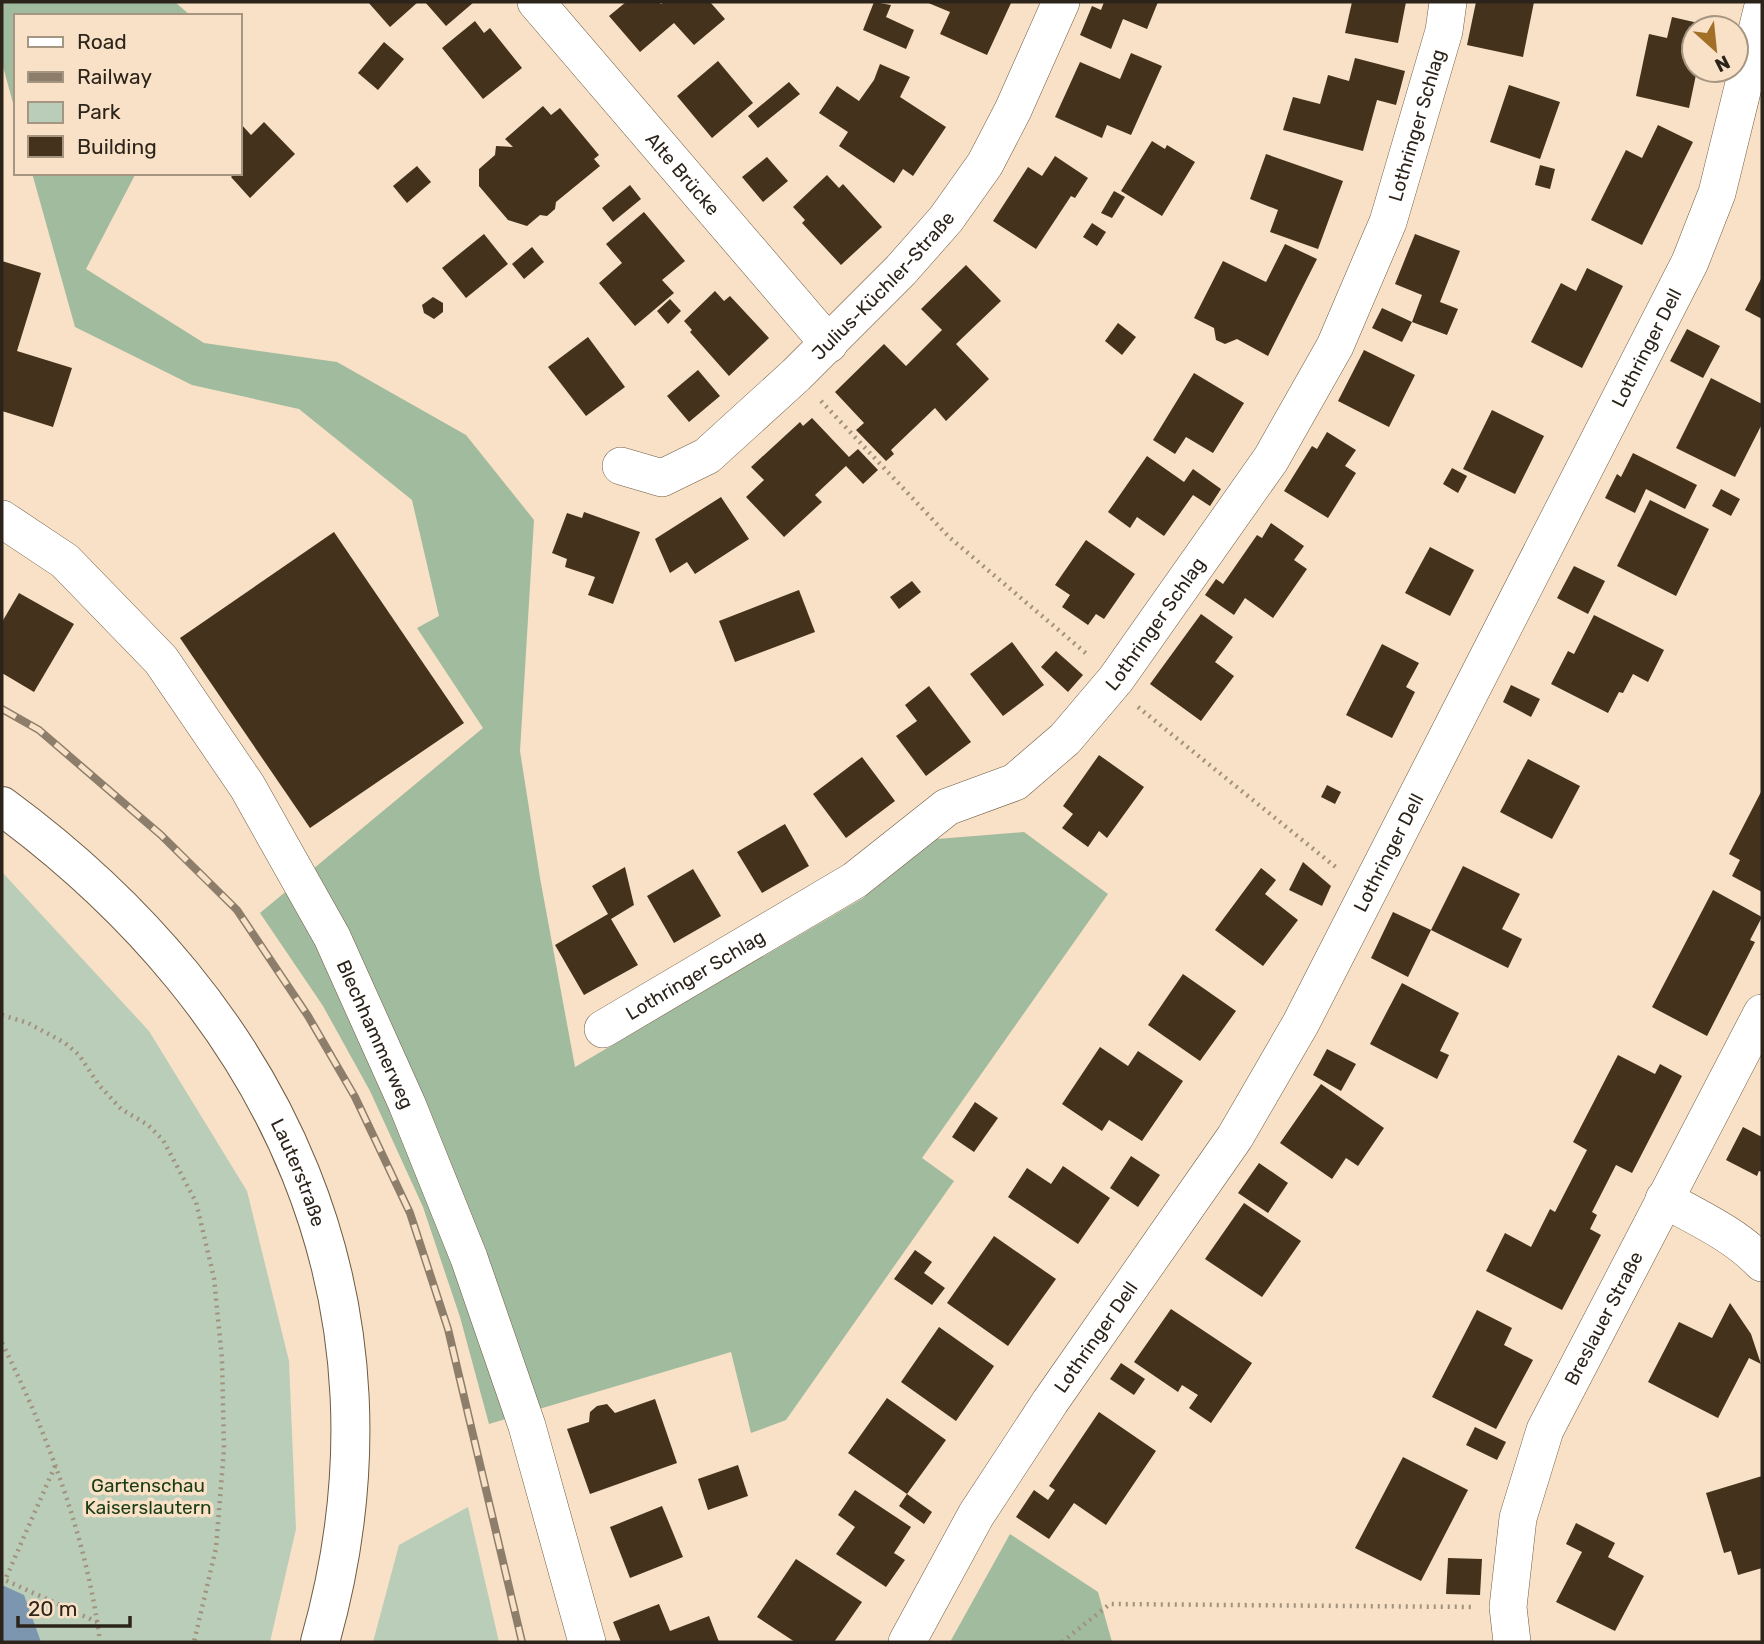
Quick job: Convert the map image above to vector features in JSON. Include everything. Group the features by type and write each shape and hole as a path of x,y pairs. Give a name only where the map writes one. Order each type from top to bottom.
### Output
{"main road":[{"name":"Lauterstraße","path":"2,806 35,830 101,889 182,975 254,1075 302,1172 336,1288 349,1382 350,1477 337,1573 320,1642"}],"street":[{"name":"Alte Brücke","path":"536,2 829,344"},
{"name":"Julius-Küchler-Straße","path":"621,466 662,478 707,456 829,344 901,270 946,219 985,163 1013,110 1061,2"},
{"name":"Lothringer Schlag","path":"603,1029 855,880 947,807 1015,782 1065,739 1113,682 1271,459 1335,346 1388,222 1444,31 1448,2"},
{"name":"Lothringer Dell","path":"907,1642 983,1504 1050,1402 1235,1137 1301,1023 1690,262 1717,193 1762,10"},
{"name":"Blechhammerweg","path":"2,519 65,561 161,660 247,786 332,937 407,1104 469,1258 527,1426 587,1642"},
{"name":"Breslauer Straße","path":"1512,1642 1508,1607 1518,1518 1545,1430 1762,1013"},
{"path":"1664,1199 1722,1231 1762,1263"}],"path":[{"path":"796,375 949,537 1113,682 1366,892"},
{"path":"2,1015 28,1023 65,1043 79,1055 99,1085 121,1109 148,1125 163,1140 196,1202 214,1278 222,1359 223,1449 216,1548 194,1642"},
{"path":"2,1343 22,1383 55,1466 78,1539 100,1642"},
{"path":"55,1466 5,1580 97,1622"},
{"path":"1062,1642 1110,1604 1474,1607"}],"green space":[{"path":"2,2 175,2 189,14 14,14 14,107 2,63"},
{"path":"33,175 135,175 86,269 204,343 337,362 466,435 534,520 520,751 575,1067 863,898 937,839 1024,832 1108,894 922,1158 954,1181 786,1420 751,1433 731,1352 489,1424 460,1317 423,1207 370,1091 323,1006 260,913 483,728 417,628 439,616 412,500 299,409 192,385 75,327"},
{"name":"Gartenschau Kaiserslautern","path":"2,872 149,1031 247,1191 289,1361 296,1529 270,1642 2,1642"},
{"path":"468,1507 499,1642 373,1642 399,1545"},
{"path":"1010,1534 1098,1592 1112,1642 950,1642"}],"water":[{"path":"2,1585 24,1595 41,1642 2,1642"}],"building":[{"path":"368,2 418,2 390,27"},
{"path":"425,2 474,2 446,26"},
{"path":"626,2 710,2 725,19 694,45 674,23 640,52 609,16"},
{"path":"874,2 891,5 886,17 914,30 906,49 863,30"},
{"path":"926,2 1011,3 987,55 940,34 950,12"},
{"path":"1104,2 1158,2 1147,29 1123,19 1111,49 1080,35 1092,6 1101,10"},
{"path":"1352,2 1406,2 1398,43 1345,33"},
{"path":"1476,2 1534,2 1523,57 1467,45"},
{"path":"1672,17 1680,19 1680,84 1694,84 1689,108 1636,96 1649,34 1667,38"},
{"path":"475,21 484,33 490,28 522,68 483,99 442,48"},
{"path":"384,42 404,59 378,90 358,73"},
{"path":"1131,53 1162,66 1131,135 1107,125 1102,138 1055,117 1080,62 1120,79"},
{"path":"1355,58 1405,71 1396,105 1377,100 1363,151 1283,130 1293,97 1320,104 1328,75 1349,81"},
{"path":"718,61 753,103 712,138 677,96"},
{"path":"880,64 910,77 900,97 946,127 913,176 903,169 894,183 839,146 848,132 819,113 837,86 859,101 874,80"},
{"path":"789,82 800,94 758,128 748,116"},
{"path":"1509,85 1560,102 1540,159 1490,142"},
{"path":"543,106 551,115 560,108 599,155 594,159 600,166 556,202 555,209 547,216 540,215 527,226 508,220 479,186 479,169 495,155 496,146 513,147 505,139"},
{"path":"264,122 295,154 250,198 231,177 242,175 242,125 251,135"},
{"path":"1658,125 1693,142 1642,245 1591,220 1626,150 1642,158"},
{"path":"1152,141 1165,149 1167,145 1195,162 1162,216 1121,191"},
{"path":"1266,154 1343,181 1318,249 1270,232 1278,210 1250,199"},
{"path":"1055,156 1088,178 1075,198 1071,196 1036,249 993,221 1028,167 1042,176"},
{"path":"767,157 788,181 763,202 742,177"},
{"path":"1540,165 1555,169 1550,189 1535,185"},
{"path":"417,166 431,182 407,203 393,186"},
{"path":"827,175 839,188 843,184 882,227 841,265 802,223 805,220 793,207"},
{"path":"630,185 641,199 613,222 602,208"},
{"path":"1114,191 1125,197 1112,218 1101,213"},
{"path":"644,212 685,261 662,280 674,293 635,326 599,283 622,263 606,244"},
{"path":"1092,223 1106,232 1097,246 1083,237"},
{"path":"484,234 508,264 466,298 442,268"},
{"path":"1415,234 1460,251 1440,302 1458,309 1447,335 1412,322 1422,295 1395,284"},
{"path":"1285,244 1317,259 1268,356 1237,339 1225,344 1216,340 1214,328 1194,318 1223,261 1266,282"},
{"path":"532,247 544,262 524,279 512,264"},
{"path":"2,261 41,273 17,351 72,368 53,427 2,411"},
{"path":"966,265 1001,301 956,344 989,379 946,421 935,408 891,450 894,454 886,461 856,430 864,423 835,392 884,344 906,366 942,330 921,309"},
{"path":"1587,268 1623,286 1582,368 1531,342 1561,283 1576,291"},
{"path":"1762,277 1762,319 1745,310"},
{"path":"715,291 724,301 730,296 769,338 729,376 690,332 692,330 684,321"},
{"path":"433,297 443,303 443,312 434,319 424,313 422,305"},
{"path":"670,299 681,311 668,324 657,311"},
{"path":"1382,308 1412,322 1402,342 1372,328"},
{"path":"1118,323 1136,337 1122,355 1105,341"},
{"path":"1687,329 1720,346 1703,378 1670,361"},
{"path":"588,337 625,387 586,416 548,367"},
{"path":"1364,350 1415,375 1389,427 1338,401"},
{"path":"698,370 720,396 689,422 667,396"},
{"path":"1194,373 1244,403 1213,453 1186,437 1175,454 1153,440"},
{"path":"1711,378 1762,404 1762,424 1735,477 1676,448"},
{"path":"1492,410 1544,436 1515,494 1463,469"},
{"path":"812,418 849,457 858,449 878,470 863,484 846,466 815,495 822,502 784,537 746,497 764,480 751,467 800,422 803,426"},
{"path":"1327,432 1356,450 1345,466 1356,473 1328,518 1284,491 1312,446 1317,449"},
{"path":"1633,453 1697,485 1685,509 1646,489 1635,513 1605,498 1617,474 1621,477"},
{"path":"1147,456 1184,482 1193,469 1221,489 1210,506 1193,495 1164,536 1137,517 1130,528 1108,512"},
{"path":"1452,468 1467,476 1458,493 1443,484"},
{"path":"1721,489 1740,499 1731,516 1712,506"},
{"path":"721,497 749,539 695,574 687,562 670,573 655,539"},
{"path":"1650,500 1709,529 1676,596 1617,566"},
{"path":"584,512 640,532 613,604 588,595 595,577 565,567 567,559 552,553 567,513 582,518"},
{"path":"1271,523 1304,546 1294,560 1307,569 1273,618 1245,598 1234,615 1205,595 1216,579 1223,584 1257,535 1262,538"},
{"path":"334,532 464,723 310,828 180,638"},
{"path":"1086,540 1135,574 1104,619 1096,614 1088,625 1062,607 1070,595 1055,585"},
{"path":"1430,547 1474,570 1450,616 1405,593"},
{"path":"1574,566 1605,581 1588,614 1557,598"},
{"path":"912,581 921,592 899,609 890,597"},
{"path":"799,590 815,632 735,662 719,621"},
{"path":"19,593 74,624 34,692 2,673 2,622"},
{"path":"1201,614 1233,637 1215,662 1234,676 1201,721 1150,684"},
{"path":"1594,615 1664,650 1648,682 1633,674 1608,713 1551,684 1568,651 1574,654"},
{"path":"1012,642 1044,685 1003,716 970,674"},
{"path":"1382,644 1419,663 1406,687 1415,692 1392,738 1346,715"},
{"path":"1056,651 1083,675 1068,692 1041,667"},
{"path":"1511,685 1540,699 1531,717 1503,702"},
{"path":"929,686 971,742 926,776 896,736 917,721 905,705"},
{"path":"1099,755 1144,787 1107,838 1099,831 1088,847 1062,828 1073,814 1063,806"},
{"path":"862,757 895,801 846,838 813,794"},
{"path":"1528,759 1580,786 1552,839 1500,812"},
{"path":"1327,785 1341,792 1335,804 1321,797"},
{"path":"1762,790 1762,892 1732,876 1740,860 1729,854"},
{"path":"785,824 809,866 762,893 737,852"},
{"path":"1303,862 1331,886 1322,906 1289,890"},
{"path":"1463,866 1520,894 1502,929 1522,939 1508,968 1431,930"},
{"path":"625,867 634,905 611,919 638,965 584,995 555,945 608,914 592,886"},
{"path":"1261,868 1276,880 1265,894 1298,920 1263,966 1215,930"},
{"path":"693,869 721,916 674,943 647,896"},
{"path":"1713,890 1762,917 1750,940 1755,942 1707,1036 1652,1007"},
{"path":"1393,912 1431,930 1408,977 1371,958"},
{"path":"1183,974 1236,1011 1200,1061 1148,1025"},
{"path":"1402,983 1459,1013 1440,1051 1449,1055 1437,1079 1370,1044"},
{"path":"1100,1047 1128,1066 1138,1051 1183,1081 1142,1141 1109,1120 1102,1131 1062,1104"},
{"path":"1327,1049 1356,1064 1341,1091 1313,1075"},
{"path":"1618,1055 1655,1074 1660,1064 1682,1076 1632,1173 1616,1165 1592,1212 1597,1215 1590,1229 1601,1235 1562,1310 1486,1271 1505,1233 1531,1247 1550,1209 1555,1212 1587,1150 1573,1142"},
{"path":"1321,1084 1384,1128 1358,1166 1346,1158 1332,1179 1280,1143"},
{"path":"975,1102 998,1118 974,1152 952,1137"},
{"path":"1743,1127 1762,1137 1762,1172 1759,1171 1757,1176 1726,1160"},
{"path":"1131,1156 1160,1175 1138,1207 1110,1188"},
{"path":"1259,1163 1288,1183 1268,1213 1238,1193"},
{"path":"1063,1166 1110,1198 1078,1244 1008,1197 1027,1168 1051,1184"},
{"path":"1244,1203 1301,1241 1262,1297 1205,1259"},
{"path":"994,1236 1056,1279 1008,1346 947,1303"},
{"path":"915,1250 932,1262 924,1273 945,1288 932,1305 894,1279"},
{"path":"1730,1303 1751,1334 1761,1364 1749,1358 1718,1418 1648,1382 1679,1322 1712,1338"},
{"path":"1171,1309 1252,1363 1211,1423 1189,1408 1198,1395 1182,1385 1178,1392 1134,1362"},
{"path":"1477,1310 1512,1328 1504,1345 1533,1360 1496,1429 1432,1397"},
{"path":"939,1327 994,1366 956,1421 901,1382"},
{"path":"1121,1363 1145,1379 1134,1395 1110,1379"},
{"path":"887,1398 946,1440 907,1494 848,1453"},
{"path":"655,1399 677,1463 590,1494 567,1429 589,1422 590,1412 597,1406 607,1404 615,1413"},
{"path":"1099,1412 1156,1451 1106,1525 1074,1503 1049,1539 1016,1517 1034,1490 1048,1500 1055,1490 1049,1486"},
{"path":"1475,1427 1506,1442 1497,1460 1466,1445"},
{"path":"1403,1457 1468,1490 1421,1581 1355,1548"},
{"path":"738,1465 748,1496 708,1510 698,1479"},
{"path":"1762,1476 1762,1568 1738,1575 1731,1551 1724,1553 1706,1493"},
{"path":"855,1490 911,1527 894,1553 905,1560 886,1587 836,1554 855,1527 838,1515"},
{"path":"907,1494 932,1512 924,1524 899,1506"},
{"path":"662,1506 683,1557 630,1578 610,1527"},
{"path":"1576,1523 1615,1543 1608,1557 1644,1576 1615,1631 1556,1602 1582,1552 1566,1544"},
{"path":"1448,1558 1482,1559 1480,1595 1446,1594"},
{"path":"796,1559 862,1602 834,1642 795,1642 757,1617"},
{"path":"659,1604 670,1631 709,1616 719,1642 621,1642 613,1622"}],"railway":[{"path":"2,709 39,730 161,835 237,910 308,1016 355,1097 410,1213 448,1329 522,1642"}]}
